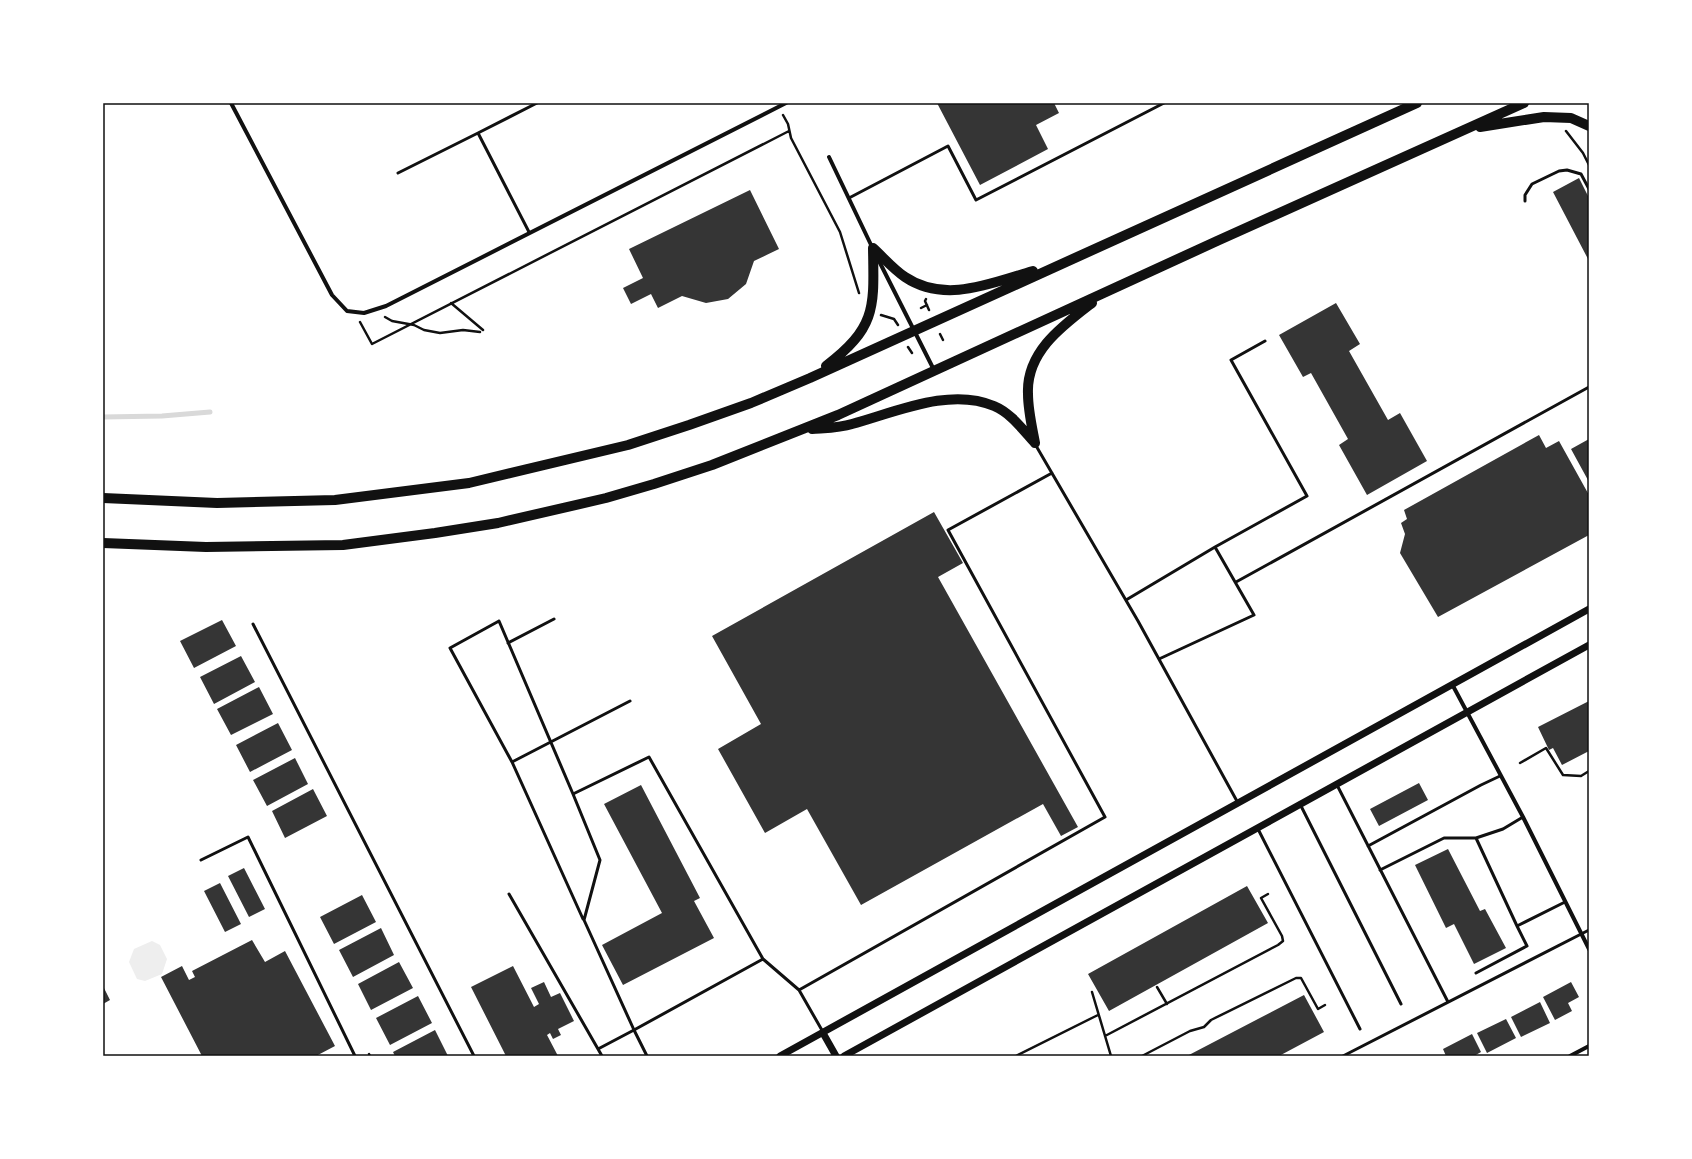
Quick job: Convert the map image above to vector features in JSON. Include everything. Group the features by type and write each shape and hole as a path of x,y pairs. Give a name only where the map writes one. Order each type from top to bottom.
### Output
{"main road":[{"path":"103,498 217,503 328,500 469,483 628,445 751,403 810,378 1417,103"},
{"path":"103,543 206,547 343,545 498,523 606,498 712,465 838,415 1524,103"},
{"path":"1466,129 1544,117 1571,118 1589,126"},
{"path":"873,248 904,276 917,283 941,290 956,291 972,288 1064,262"},
{"path":"810,378 844,352 865,327 870,313 873,293 873,248"},
{"path":"1034,443 1028,394 1029,376 1035,359 1045,344 1056,333 1108,291"},
{"path":"798,430 850,425 882,414 946,398 970,399 996,406 1009,415 1034,443"}],"street":[{"path":"231,103 332,295 347,311 364,313 386,306 529,232 786,103"},
{"path":"829,157 934,371"},
{"path":"780,1056 1589,609"},
{"path":"844,1056 1589,645"},
{"path":"1452,684 1589,949"},
{"path":"823,1033 836,1056"},
{"path":"1570,1056 1589,1046"}],"lane":[{"path":"398,173 537,103"},
{"path":"849,198 948,146 976,200 1164,103"},
{"path":"478,133 529,232"},
{"path":"1525,201 1525,195 1532,184 1560,171 1566,170 1580,174 1589,189"},
{"path":"1126,600 1215,547 1307,496 1231,360 1265,341"},
{"path":"1236,582 1589,387"},
{"path":"1034,443 1126,600 1238,803"},
{"path":"799,990 1105,817 948,530 1052,473"},
{"path":"1159,659 1254,615 1215,547"},
{"path":"508,643 554,619"},
{"path":"584,920 600,860 499,621 450,648 512,762 634,1030 647,1056"},
{"path":"253,624 474,1056"},
{"path":"512,762 630,701"},
{"path":"573,794 650,758 763,959 799,990 823,1033"},
{"path":"1368,846 1500,776"},
{"path":"1336,784 1448,1002"},
{"path":"1300,804 1400,1004"},
{"path":"1380,870 1444,838 1476,838 1503,830 1522,817"},
{"path":"1257,828 1360,1029"},
{"path":"201,860 248,837 355,1056"},
{"path":"1476,838 1527,946 1476,974"},
{"path":"508,894 602,1056"},
{"path":"1517,926 1565,902"},
{"path":"1343,1056 1589,930"},
{"path":"598,1049 763,959"}],"path":[{"path":"778,107 788,124 790,138 840,232 859,295"},
{"path":"1564,118 1562,127 1583,153 1589,165"},
{"path":"354,312 372,344 789,131"},
{"path":"927,296 925,301 929,310"},
{"path":"370,311 392,321 410,324 424,330 440,333 463,330 481,331 452,303"},
{"path":"921,308 927,306"},
{"path":"878,314 894,319 898,326"},
{"path":"938,330 943,340"},
{"path":"1520,763 1546,748 1563,775 1581,776 1589,772"},
{"path":"1105,1036 1283,941 1282,936 1261,898 1268,894"},
{"path":"1142,1056 1190,1031 1204,1027 1211,1020 1296,978 1301,978 1304,982 1318,1009 1325,1005"},
{"path":"1157,986 1167,1004"},
{"path":"1092,992 1111,1056"},
{"path":"1016,1056 1098,1015"}],"shaded area":[{"path":"152,941 160,945 167,959 162,974 145,981 137,979 129,962 134,949"}],"building":[{"path":"937,103 1054,103 1059,113 1036,125 1048,149 980,185"},
{"path":"1579,178 1589,198 1588,259 1553,192"},
{"path":"750,190 779,249 754,261 746,284 728,299 706,303 682,296 658,308 651,294 631,304 623,288 643,278 629,249"},
{"path":"1336,303 1360,344 1349,351 1388,420 1400,413 1427,461 1367,495 1339,445 1348,439 1311,373 1303,377 1279,335"},
{"path":"1539,435 1546,448 1559,441 1589,495 1589,535 1438,617 1400,553 1405,534 1401,523 1407,519 1404,510"},
{"path":"1589,439 1589,482 1571,449"},
{"path":"934,512 963,563 938,577 1078,827 1061,836 1043,804 861,905 807,809 765,833 718,749 761,724 712,636"},
{"path":"222,620 236,646 194,668 180,641"},
{"path":"241,656 255,682 214,704 200,677"},
{"path":"259,687 273,714 231,735 217,709"},
{"path":"1589,701 1589,751 1562,765 1553,748 1549,750 1538,727"},
{"path":"278,723 292,750 250,772 236,745"},
{"path":"295,758 308,784 267,806 253,780"},
{"path":"1419,783 1428,800 1379,826 1370,809"},
{"path":"641,785 700,898 694,901 714,938 623,985 602,945 662,913 604,804"},
{"path":"313,789 327,816 285,838 272,811"},
{"path":"1448,849 1480,911 1485,909 1506,948 1474,964 1454,924 1446,928 1415,865"},
{"path":"244,868 265,909 249,917 228,876"},
{"path":"220,883 241,924 225,932 204,891"},
{"path":"1247,886 1268,923 1109,1011 1088,974"},
{"path":"362,895 376,922 334,944 320,917"},
{"path":"381,928 394,955 353,977 339,950"},
{"path":"252,940 265,962 285,951 335,1046 316,1056 202,1056 161,977 182,966 189,980 195,977 192,971"},
{"path":"399,962 413,988 371,1010 358,984"},
{"path":"513,966 534,1007 539,1004 531,988 544,982 551,997 560,993 574,1021 558,1029 561,1035 553,1039 550,1033 547,1035 558,1056 506,1056 471,987"},
{"path":"1571,982 1579,997 1568,1003 1572,1011 1555,1020 1543,997"},
{"path":"103,986 110,1000 103,1004"},
{"path":"1304,995 1324,1032 1279,1056 1187,1056"},
{"path":"418,996 432,1023 390,1045 376,1018"},
{"path":"1540,1002 1550,1023 1521,1037 1511,1017"},
{"path":"1506,1019 1516,1038 1487,1053 1477,1033"},
{"path":"435,1030 448,1056 395,1056 393,1052"},
{"path":"1472,1034 1481,1052 1474,1056 1446,1056 1443,1049"}],"waterway":[{"path":"103,417 162,416 210,412"}]}
